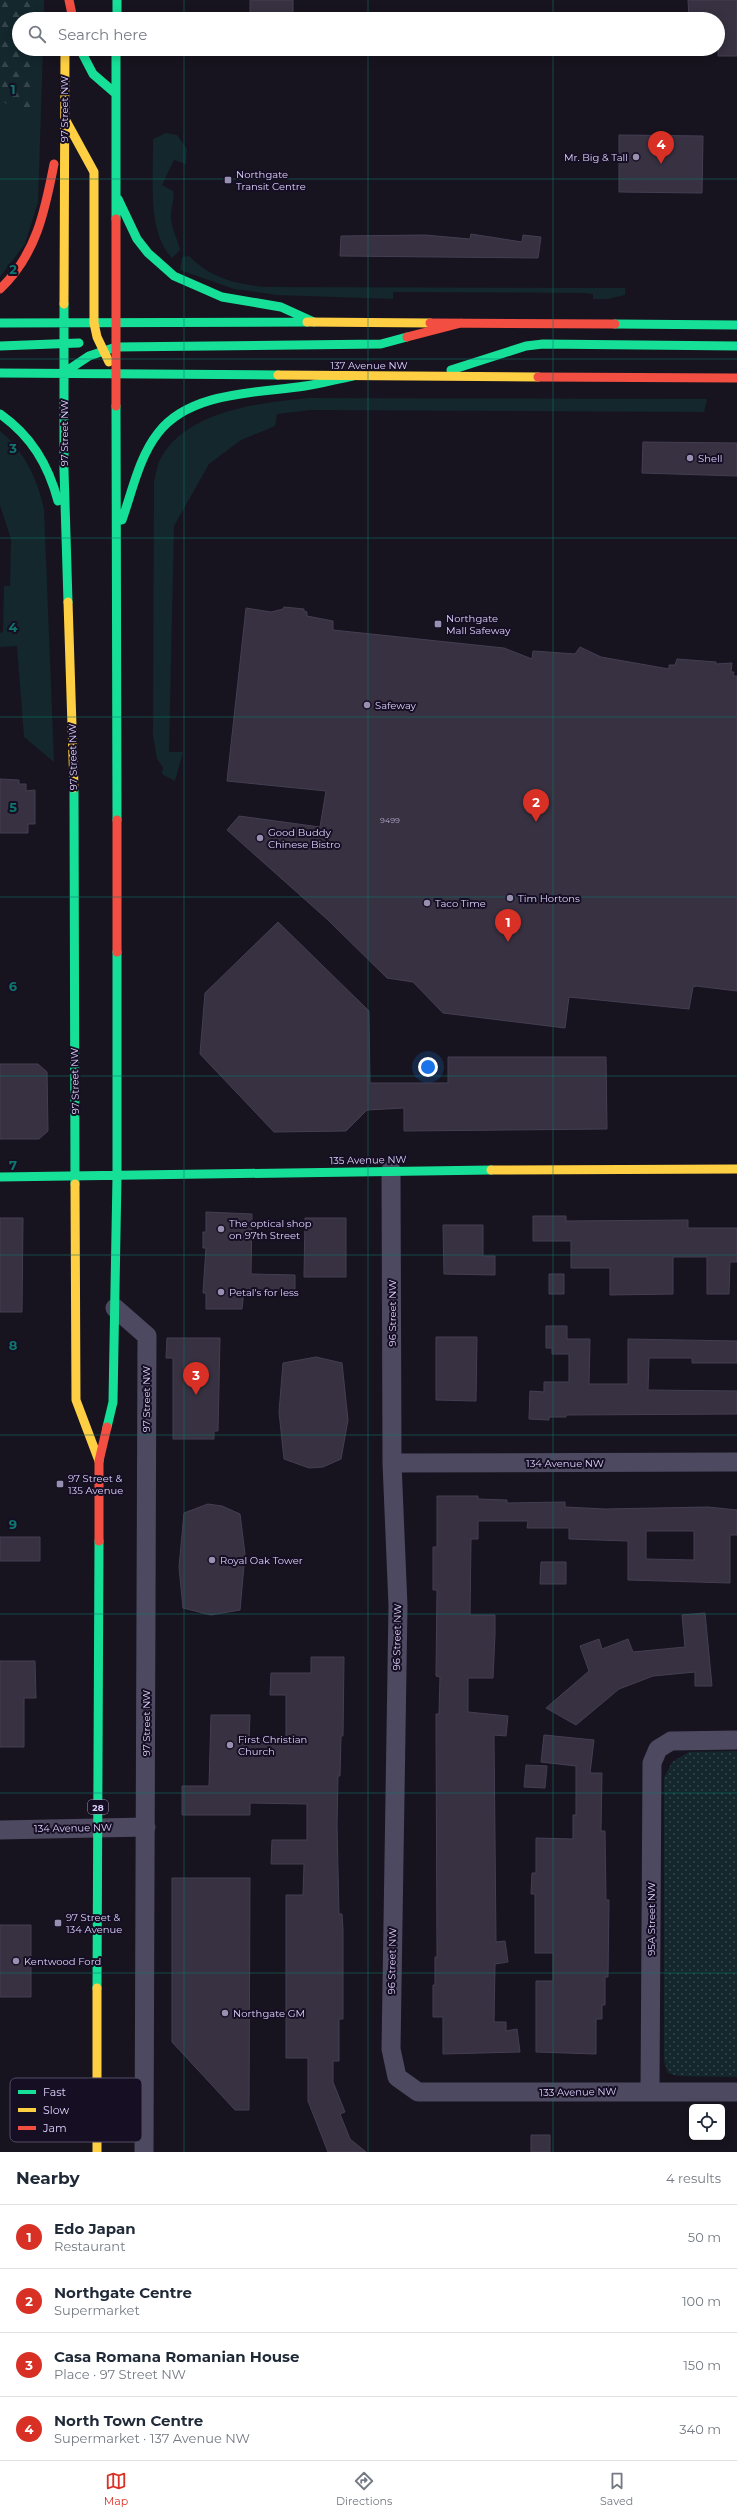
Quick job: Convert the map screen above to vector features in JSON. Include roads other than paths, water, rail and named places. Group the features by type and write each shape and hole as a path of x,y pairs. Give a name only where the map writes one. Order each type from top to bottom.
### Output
{"main road":[{"path":"67,12 68,0"},
{"path":"68,0 71,12"},
{"path":"117,0 117,12"},
{"name":"97 Street NW","path":"65,56 64,345 66,542 74,768 76,1400 99,1461"},
{"path":"82,56 94,76 105,87 114,93"},
{"name":"97 Street NW","path":"97,2078 99,1461 114,1402 117,1176 117,537 114,93 116,56"},
{"path":"0,289 19,270 34,241 46,206 64,116"},
{"path":"64,116 94,172 94,322 97,337 116,374"},
{"path":"115,193 137,239 157,262 174,276 222,297 281,307 314,322"},
{"path":"0,346 64,345 81,343 108,331 116,322"},
{"path":"0,323 314,322 737,325"},
{"path":"65,372 76,362 103,349 116,347 381,344 461,323"},
{"path":"430,376 526,346 544,344 737,346"},
{"name":"137 Avenue NW","path":"0,373 65,372 116,374 737,378"},
{"path":"117,537 141,467 159,433 177,416 202,405 258,392 308,386 353,376"},
{"path":"0,414 23,431 35,445 54,485 66,542"},
{"name":"135 Avenue NW","path":"0,1178 391,1170 737,1170"},
{"name":"97 Street NW","path":"97,2142 97,2152"}],"street":[{"name":"96 Street NW","path":"391,1170 392,1463 398,1606 391,2049 397,2076 418,2092"},
{"name":"97 Street NW","path":"115,1308 146,1336 146,1827 144,2152"},
{"name":"134 Avenue NW","path":"392,1463 737,1462"},
{"name":"95A Street NW","path":"650,2091 652,1763 658,1749 671,1741 737,1740"},
{"name":"134 Avenue NW","path":"0,1830 146,1827"},
{"name":"133 Avenue NW","path":"418,2092 737,2092"}],"place":[{"name":"Mr. Big & Tall","path":"636,157"},
{"name":"North Town Centre","path":"661,164"},
{"name":"Northgate Transit Centre","path":"228,180"},
{"name":"Shell","path":"690,458"},
{"name":"Northgate Mall Safeway","path":"438,624"},
{"name":"Safeway","path":"367,705"},
{"name":"Northgate Centre","path":"536,822"},
{"name":"Good Buddy Chinese Bistro","path":"260,838"},
{"name":"Tim Hortons","path":"510,898"},
{"name":"Taco Time","path":"427,903"},
{"name":"Edo Japan","path":"508,942"},
{"name":"The optical shop on 97th Street","path":"221,1229"},
{"name":"Petal's for less","path":"221,1292"},
{"name":"Casa Romana Romanian House","path":"196,1395"},
{"name":"97 Street & 135 Avenue","path":"60,1484"},
{"name":"Royal Oak Tower","path":"212,1560"},
{"name":"First Christian Church","path":"230,1745"},
{"name":"97 Street & 134 Avenue","path":"58,1923"},
{"name":"Kentwood Ford","path":"16,1961"},
{"name":"Northgate GM","path":"225,2013"}]}
